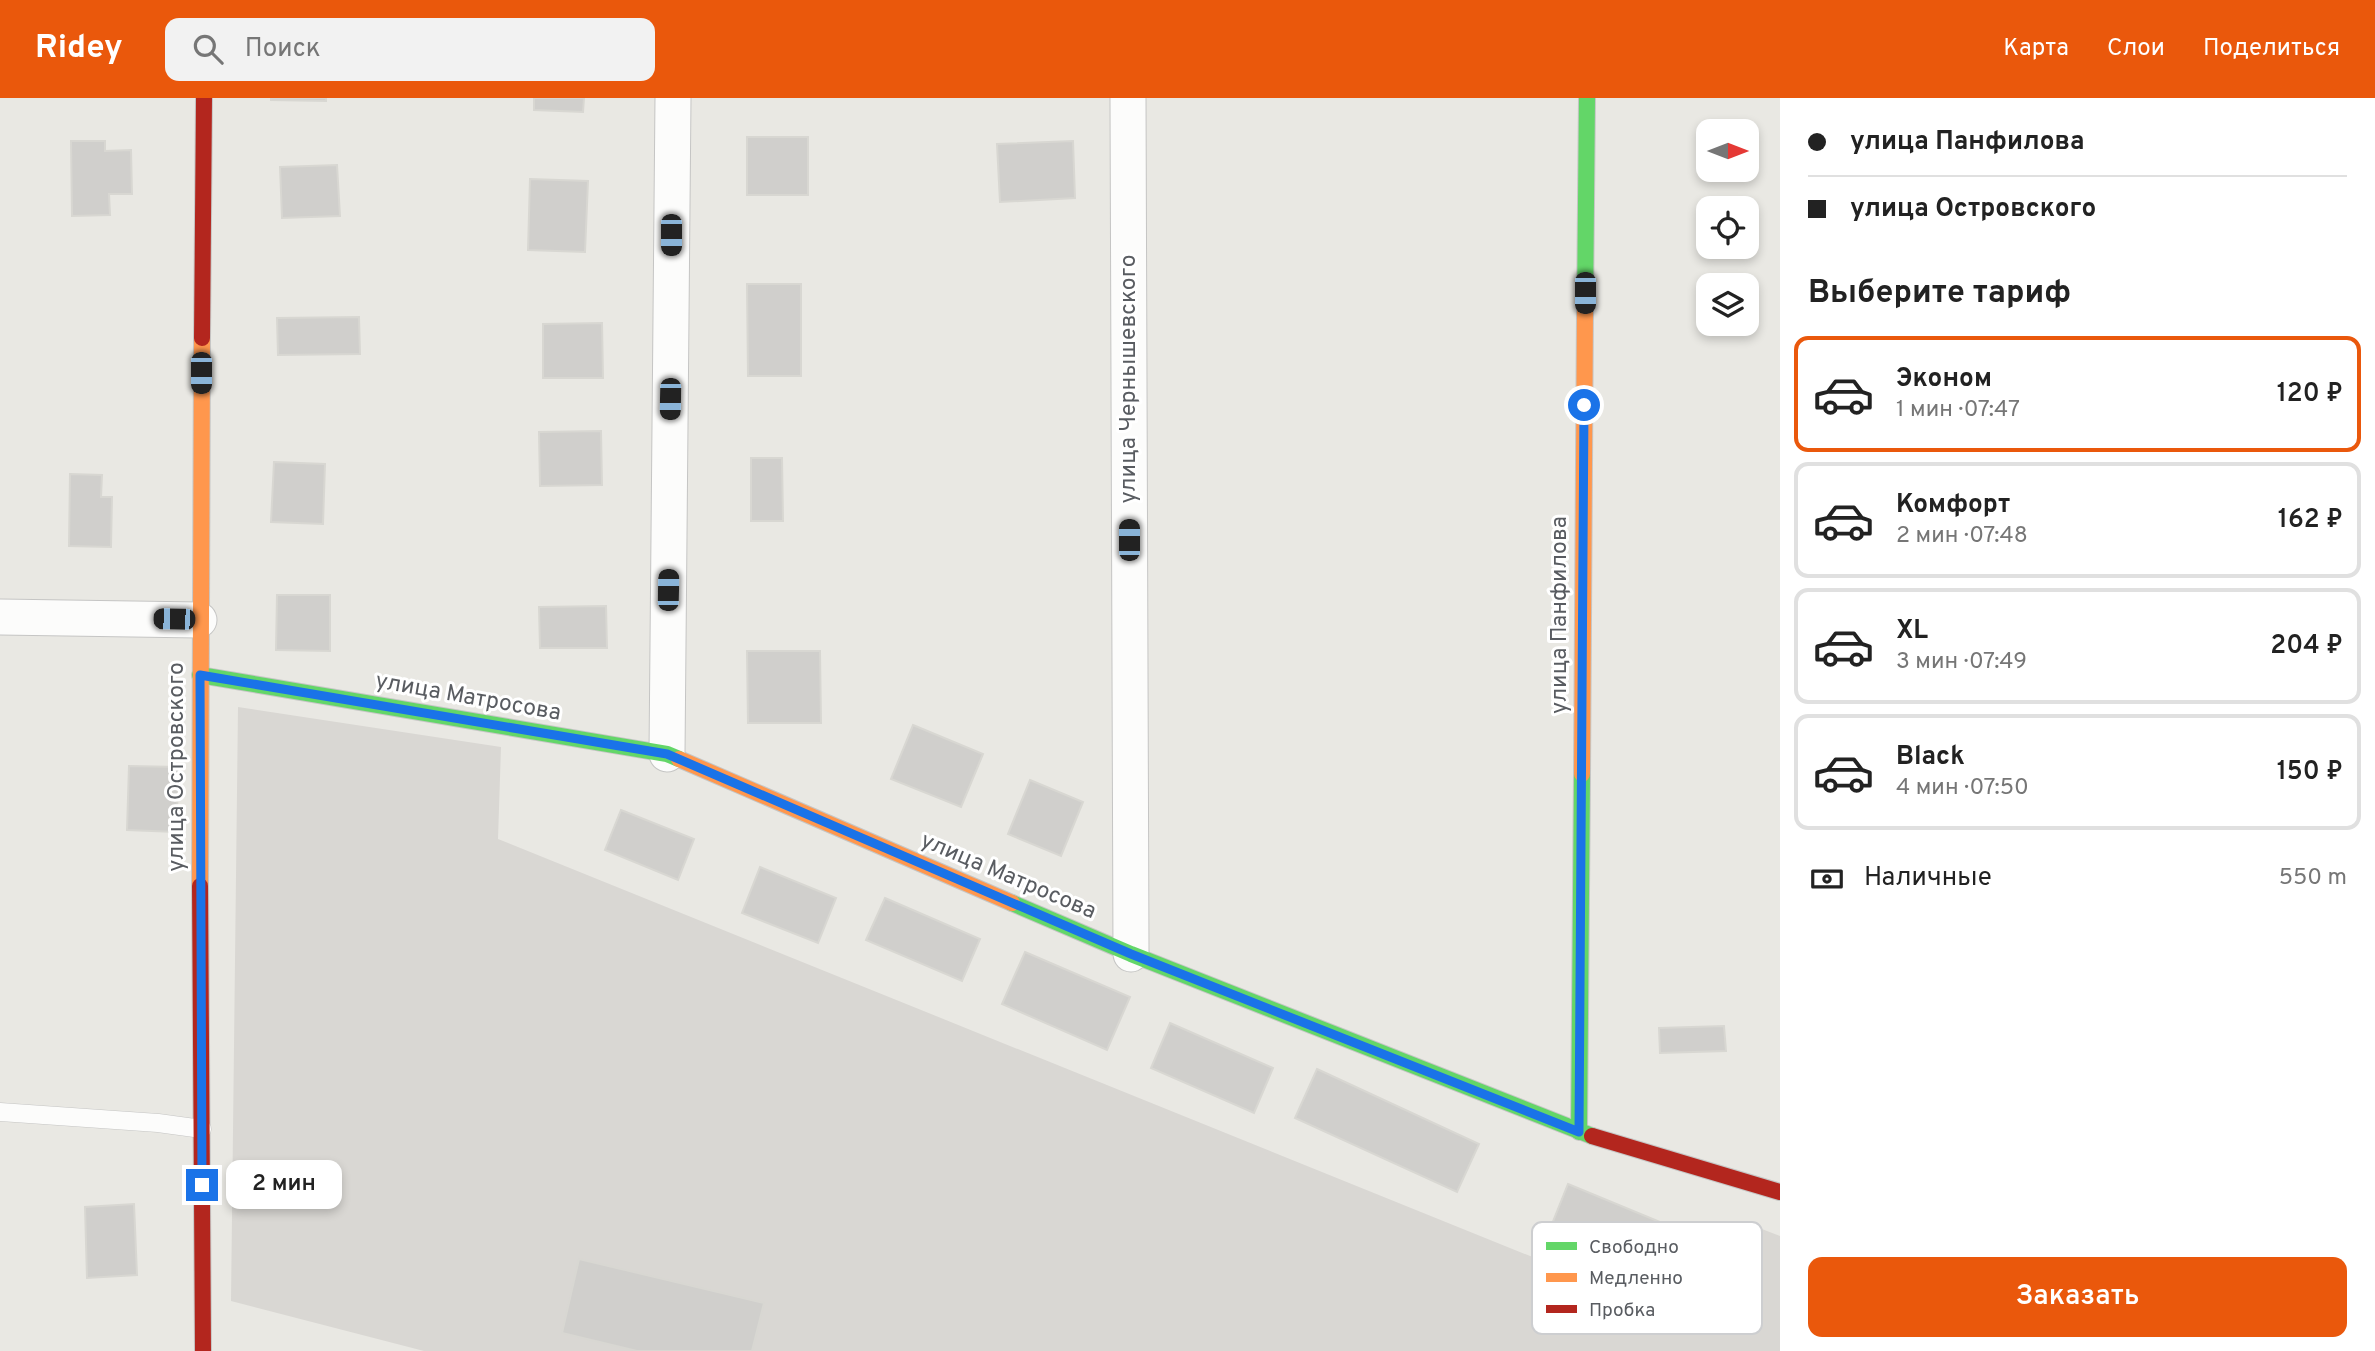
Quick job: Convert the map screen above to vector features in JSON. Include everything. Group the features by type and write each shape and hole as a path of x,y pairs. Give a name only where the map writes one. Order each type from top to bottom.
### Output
{"street":[{"name":"улица Островского","path":"203,1351 199,620 204,98"},
{"path":"667,754 673,98"},
{"name":"улица Чернышевского","path":"1128,98 1131,954"},
{"name":"улица Панфилова","path":"1579,1132 1587,98"},
{"path":"0,617 199,620"},
{"name":"улица Матросова","path":"200,675 667,754 1131,954 1579,1132 1780,1192"}],"lane":[{"path":"0,1112 158,1123 202,1129"}],"shaded area":[{"path":"238,707 501,747 498,839 1532,1257 1532,1334 1762,1334 1762,1229 1780,1236 1780,1351 424,1351 231,1301"}],"building":[{"path":"326,98 326,101 271,100"},
{"path":"534,98 584,98 583,112 534,110"},
{"path":"747,137 808,137 808,195 747,195"},
{"path":"71,141 105,141 105,151 131,150 132,194 109,194 110,215 72,216"},
{"path":"1073,141 1075,198 1000,202 997,144"},
{"path":"337,165 340,216 282,218 280,167"},
{"path":"530,179 588,181 585,252 528,250"},
{"path":"747,284 801,284 801,376 748,376"},
{"path":"359,317 360,354 278,355 277,318"},
{"path":"602,323 603,378 543,378 543,324"},
{"path":"601,431 602,485 540,486 539,432"},
{"path":"751,458 782,458 783,521 751,521"},
{"path":"274,462 325,464 323,524 271,522"},
{"path":"70,474 102,475 101,497 112,497 111,547 69,546"},
{"path":"277,595 330,595 330,651 276,650"},
{"path":"606,606 607,648 540,648 539,607"},
{"path":"747,651 820,651 821,723 748,723"},
{"path":"913,725 983,754 961,807 891,779"},
{"path":"129,766 179,767 176,832 127,830"},
{"path":"1030,780 1083,802 1061,856 1008,834"},
{"path":"621,810 694,839 678,880 605,850"},
{"path":"760,867 836,898 818,943 742,913"},
{"path":"885,898 980,939 962,981 866,940"},
{"path":"1025,952 1130,997 1107,1050 1002,1004"},
{"path":"1170,1023 1273,1068 1254,1113 1151,1068"},
{"path":"1724,1026 1726,1051 1660,1053 1659,1028"},
{"path":"1317,1069 1479,1144 1457,1192 1295,1118"},
{"path":"1568,1184 1660,1222 1553,1222"},
{"path":"134,1204 137,1275 87,1278 85,1207"},
{"path":"579,1259 764,1303 752,1351 637,1351 562,1333"}],"traffic: fast":[{"path":"1585,308 1587,98"},
{"path":"200,675 667,754 679,759"},
{"path":"1579,1132 1582,774"},
{"path":"1012,903 1131,954 1592,1136"}],"traffic: slow":[{"path":"1582,774 1585,308"},
{"path":"200,886 202,338"},
{"path":"679,759 1012,903"}],"traffic: jam":[{"path":"202,338 204,98"},
{"path":"200,886 203,1351"},
{"path":"1592,1136 1780,1192"}],"route":[{"path":"202,1185 200,675 667,754 1131,954 1579,1132 1584,405"}]}
